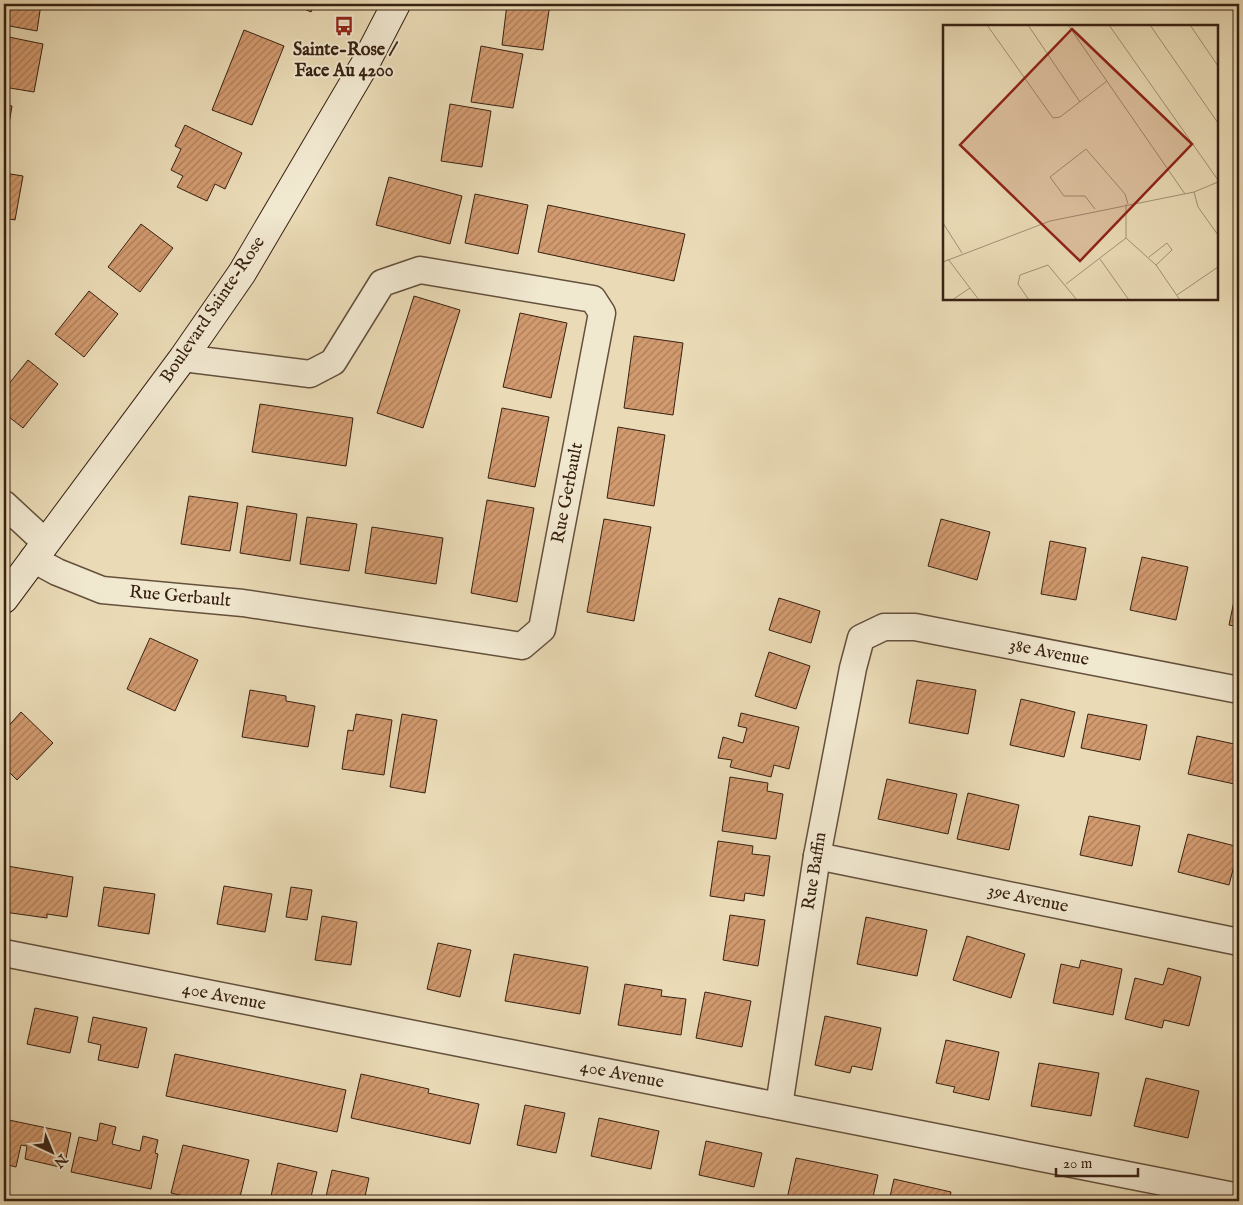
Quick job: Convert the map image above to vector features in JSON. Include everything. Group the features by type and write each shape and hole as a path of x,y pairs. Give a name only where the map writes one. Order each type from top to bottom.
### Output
{"street":[{"name":"Boulevard Sainte-Rose","path":"4,599 242,274 365,64 396,4"},
{"name":"Rue Gerbault","path":"4,504 57,572 102,590 243,603 522,646 542,629 602,313 593,298 420,270 382,283 333,362 310,374 182,358"},
{"name":"38e Avenue","path":"861,638 884,627 915,627 1239,690"},
{"name":"Rue Baffin","path":"779,1106 817,856 853,668 861,638"},
{"name":"39e Avenue","path":"817,856 1239,942"},
{"name":"40e Avenue","path":"4,953 1239,1198"}],"building":[{"path":"4,4 41,4 37,31 4,25"},
{"path":"293,4 315,4 311,12"},
{"path":"507,4 550,4 543,50 502,45"},
{"path":"244,30 284,46 252,125 212,110"},
{"path":"4,36 43,44 34,92 4,87"},
{"path":"481,46 523,54 513,108 471,102"},
{"path":"450,104 491,111 482,167 441,161"},
{"path":"4,105 12,106 4,153"},
{"path":"185,125 242,153 225,189 215,184 207,201 177,187 183,176 171,170 181,149 175,146"},
{"path":"4,173 23,176 15,220 4,218"},
{"path":"389,177 462,196 450,244 376,225"},
{"path":"475,194 528,205 518,254 465,243"},
{"path":"548,205 685,234 674,281 538,252"},
{"path":"141,224 173,248 140,292 108,267"},
{"path":"89,291 118,314 84,357 55,334"},
{"path":"414,296 460,310 423,428 377,413"},
{"path":"520,313 567,323 551,398 503,387"},
{"path":"634,336 683,343 673,415 624,408"},
{"path":"28,360 58,384 23,428 4,413 4,390"},
{"path":"260,404 353,418 346,466 252,452"},
{"path":"502,408 549,417 535,487 488,478"},
{"path":"618,427 665,435 654,506 607,498"},
{"path":"189,496 238,503 230,551 181,544"},
{"path":"487,500 534,508 517,602 471,593"},
{"path":"247,506 297,514 290,561 240,553"},
{"path":"307,517 357,524 349,571 300,564"},
{"path":"604,519 651,527 634,621 587,612"},
{"path":"941,519 990,532 977,580 928,566"},
{"path":"372,527 443,538 436,584 365,573"},
{"path":"1050,541 1086,548 1076,600 1041,594"},
{"path":"1142,557 1188,567 1176,620 1130,610"},
{"path":"1239,577 1239,627 1229,625"},
{"path":"779,598 820,611 811,643 769,630"},
{"path":"150,638 198,660 175,711 127,689"},
{"path":"769,652 810,666 796,709 755,696"},
{"path":"917,680 976,690 968,734 909,723"},
{"path":"250,690 286,696 286,701 315,706 308,747 242,737"},
{"path":"1021,699 1075,712 1064,757 1010,745"},
{"path":"21,712 53,743 17,780 4,767 4,731"},
{"path":"741,713 799,727 789,769 774,765 771,777 730,767 732,760 718,758 723,737 743,743 747,728 738,726"},
{"path":"356,714 392,720 384,775 342,769 348,730 353,731"},
{"path":"402,714 437,720 425,793 390,787"},
{"path":"1088,714 1147,725 1140,760 1081,748"},
{"path":"1197,736 1239,745 1239,785 1188,774"},
{"path":"730,777 768,783 767,791 783,794 776,839 722,831"},
{"path":"887,779 957,794 948,834 878,819"},
{"path":"968,793 1019,805 1009,850 957,839"},
{"path":"1089,816 1140,826 1132,866 1080,855"},
{"path":"1188,834 1239,847 1229,885 1178,872"},
{"path":"718,841 753,846 752,854 770,856 764,896 745,893 744,901 710,896"},
{"path":"7,866 73,877 67,917 47,914 47,918 4,912 4,885"},
{"path":"224,886 272,894 265,932 217,924"},
{"path":"104,887 155,894 149,934 98,926"},
{"path":"291,887 312,890 307,920 286,917"},
{"path":"730,915 765,920 758,966 723,960"},
{"path":"322,916 357,922 351,965 315,960"},
{"path":"866,917 927,930 917,976 857,964"},
{"path":"967,936 1025,954 1011,998 953,980"},
{"path":"438,943 471,950 460,997 427,989"},
{"path":"514,954 588,967 580,1014 505,1001"},
{"path":"1081,960 1122,969 1113,1015 1053,1003 1061,964 1079,968"},
{"path":"1168,968 1201,977 1189,1026 1164,1020 1162,1028 1125,1019 1135,978 1163,985"},
{"path":"625,984 662,990 661,996 686,999 681,1035 618,1025"},
{"path":"705,992 751,1001 742,1047 696,1038"},
{"path":"35,1008 78,1017 70,1053 27,1044"},
{"path":"825,1016 881,1028 872,1070 852,1066 850,1073 815,1065"},
{"path":"93,1017 147,1028 138,1068 98,1060 101,1045 88,1042"},
{"path":"1239,1018 1239,1042 1234,1041"},
{"path":"946,1040 999,1052 989,1100 953,1092 955,1087 936,1083"},
{"path":"175,1054 346,1090 337,1132 166,1096"},
{"path":"1039,1063 1099,1073 1091,1116 1031,1106"},
{"path":"361,1074 429,1089 428,1093 479,1104 470,1144 351,1118"},
{"path":"1146,1078 1199,1091 1188,1138 1134,1126"},
{"path":"525,1105 565,1113 556,1153 517,1145"},
{"path":"599,1118 659,1131 651,1169 591,1156"},
{"path":"4,1119 71,1133 64,1168 25,1159 27,1146 21,1145 16,1167 4,1164"},
{"path":"100,1123 116,1127 112,1144 140,1151 143,1136 158,1140 155,1153 158,1154 151,1189 71,1172 79,1137 97,1141"},
{"path":"706,1141 762,1153 754,1187 699,1175"},
{"path":"183,1145 249,1160 239,1201 206,1201 171,1193"},
{"path":"796,1158 878,1175 872,1201 797,1201 787,1199"},
{"path":"278,1163 317,1172 310,1201 270,1201"},
{"path":"332,1170 369,1178 364,1201 325,1201"},
{"path":"894,1179 951,1192 949,1201 889,1201"}],"place":[{"name":"Sainte-Rose / Face Au 4200","path":"344,26"}]}
